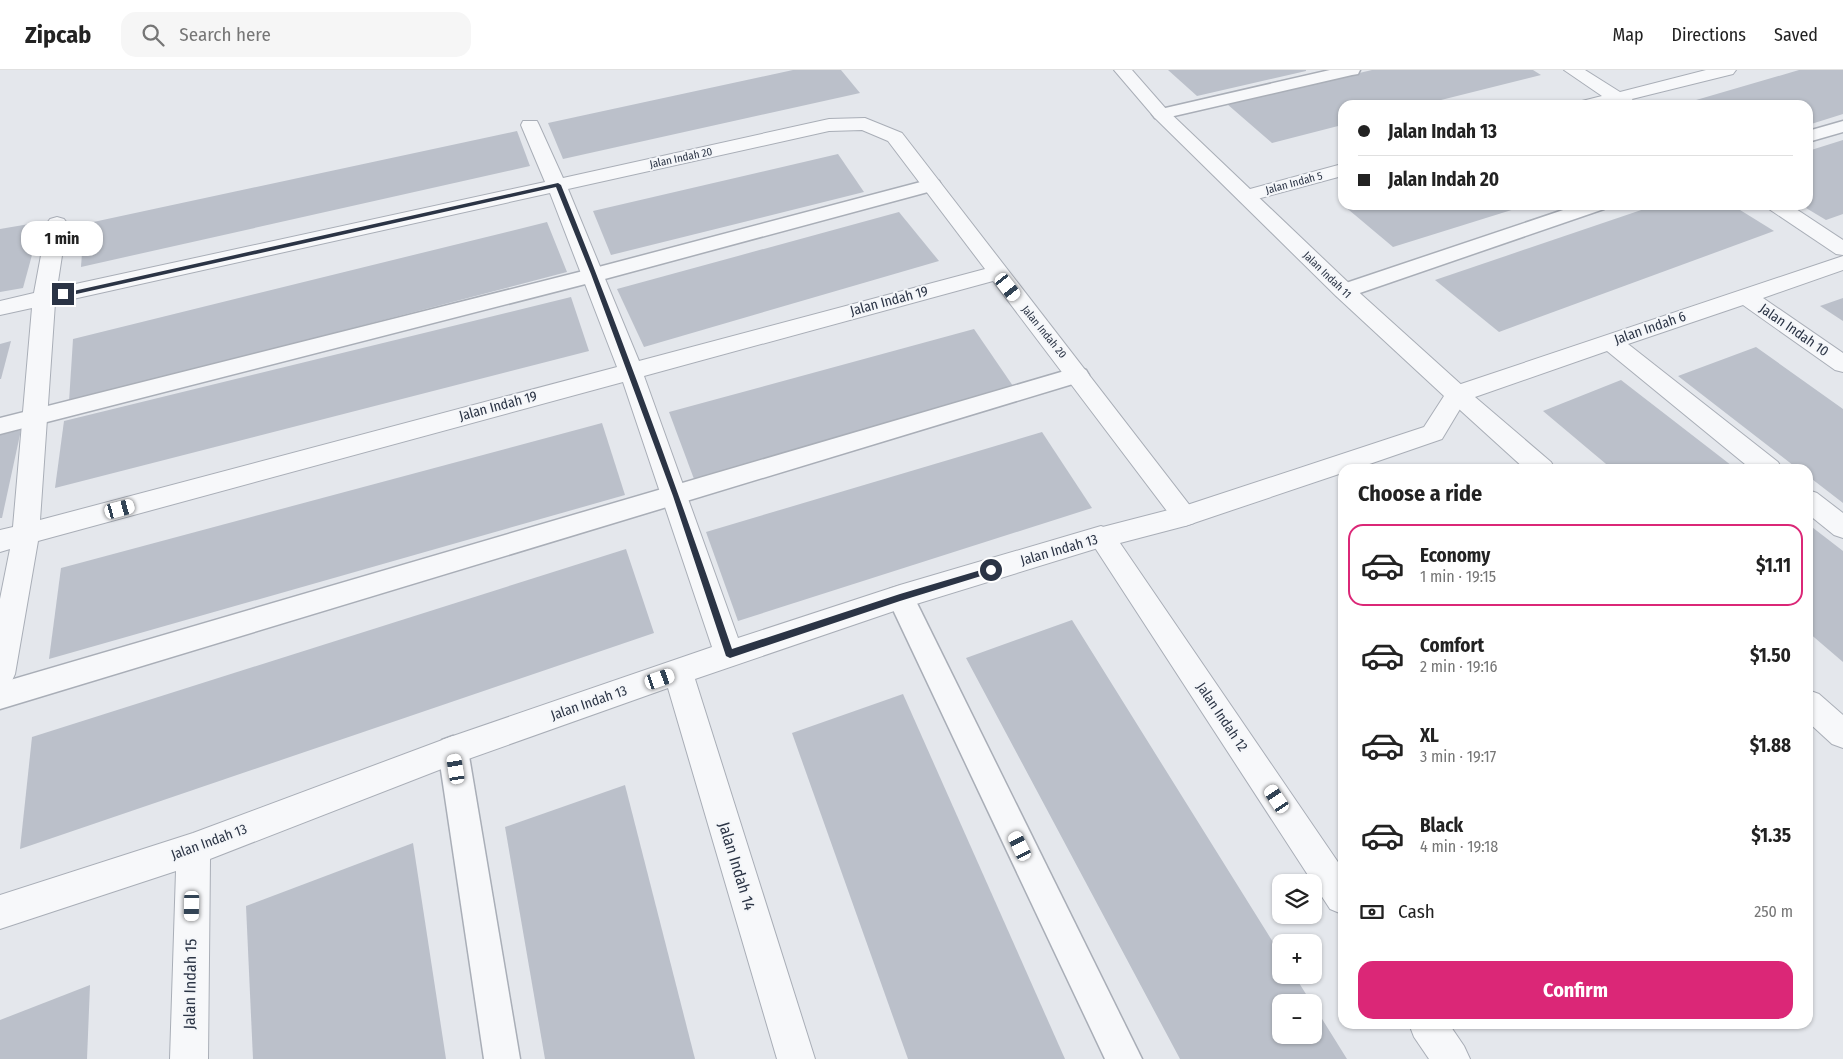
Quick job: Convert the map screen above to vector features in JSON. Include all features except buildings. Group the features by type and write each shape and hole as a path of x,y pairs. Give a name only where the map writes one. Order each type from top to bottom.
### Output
{"street":[{"name":"Jalan Indah 11","path":"1123,70 1160,114 1344,291 1536,464"},
{"path":"1573,70 1621,100"},
{"path":"1626,100 1727,70"},
{"name":"Jalan Indah 20","path":"0,308 829,125 865,124 894,138 932,185 996,273 1078,375 1185,516"},
{"path":"530,125 558,185 594,274 676,496 730,654"},
{"name":"Jalan Indah 5","path":"1246,196 1338,171"},
{"path":"1784,210 1843,248"},
{"path":"0,674 26,535 44,299 57,224"},
{"name":"Jalan Indah 6","path":"1457,394 1843,264"},
{"name":"Jalan Indah 19","path":"0,541 996,273"},
{"name":"Jalan Indah 10","path":"1746,296 1843,364"},
{"path":"1610,342 1763,464"},
{"name":"Jalan Indah 13","path":"1340,464 1433,433 1457,394"},
{"name":"Jalan Indah 13","path":"0,912 192,849 453,750 900,597 1101,537 1185,516 1338,465"},
{"path":"1813,504 1843,528"},
{"name":"Jalan Indah 12","path":"1101,537 1338,892"},
{"name":"Jalan Indah 14","path":"678,672 796,1059"},
{"path":"1813,707 1843,734"},
{"name":"Jalan Indah 15","path":"189,1059 192,849"},
{"path":"1430,1029 1451,1059"}],"lane":[{"path":"1160,114 1352,70"},
{"path":"1813,135 1843,126"},
{"path":"0,426 594,274 932,185"},
{"path":"1344,291 1582,210"},
{"path":"0,696 1078,375"},
{"path":"900,597 1124,1059"},
{"path":"453,750 502,1059"}],"route":[{"path":"63,294 558,185 594,274 676,496 730,654 900,597 991,570"}]}
